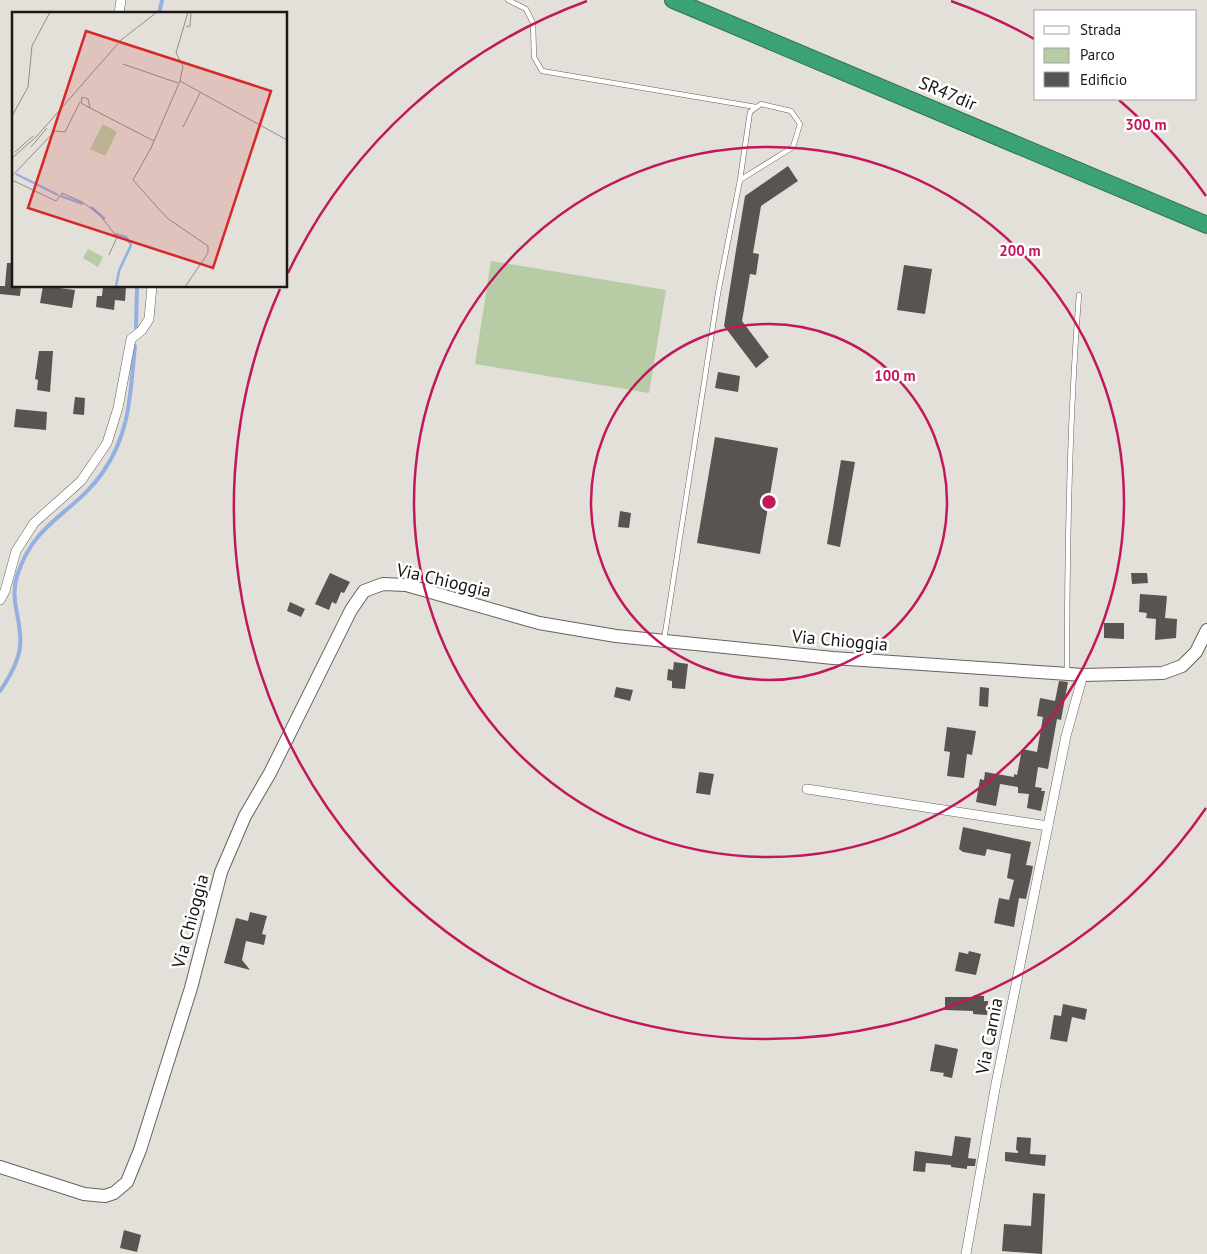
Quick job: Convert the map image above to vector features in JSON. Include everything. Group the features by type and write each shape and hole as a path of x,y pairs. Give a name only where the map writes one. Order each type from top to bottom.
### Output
{"highway":[{"path":"659,0 707,14"},
{"name":"SR47dir","path":"673,0 1207,225"},
{"path":"682,0 707,14"}],"street":[{"path":"0,600 5,591 16,551 34,522 81,481 107,444 118,408 131,339 142,330 149,319 152,288"},
{"name":"Via Chioggia","path":"0,1167 84,1194 105,1196 114,1193 127,1182 140,1150 190,988 221,872 245,816 270,773 350,610 364,591 383,584 406,585 539,623 616,636 833,658 1083,675 1163,673 1182,666 1196,652 1207,630"},
{"name":"Via Carnia","path":"966,1254 995,1089 1066,736 1083,675"},
{"path":"807,789 1048,826"}],"lane":[{"path":"508,0 526,9 533,23 534,57 542,72 756,107"},
{"path":"664,641 717,302 740,180 750,112 761,104 790,111 800,124 793,147 740,180"},
{"path":"1068,673 1067,515 1071,394 1079,295"}],"green space":[{"path":"491,261 666,290 649,393 475,364"}],"building":[{"path":"788,166 798,181 761,206 753,253 759,254 756,275 750,274 742,321 769,357 756,368 724,326 736,250 745,196"},
{"path":"7,263 12,263 12,288 21,288 20,296 0,294 0,286 5,286"},
{"path":"904,265 932,269 925,314 897,310"},
{"path":"43,288 75,290 72,308 40,303"},
{"path":"103,288 126,288 125,301 115,300 114,310 96,307 97,296 102,296"},
{"path":"39,351 53,351 50,392 37,390 38,380 35,379"},
{"path":"718,372 740,376 738,392 715,388"},
{"path":"75,397 85,398 84,415 73,414"},
{"path":"16,409 47,412 46,430 14,427"},
{"path":"715,437 778,448 760,554 697,543"},
{"path":"841,460 855,462 840,547 827,544"},
{"path":"620,511 631,513 629,528 618,527"},
{"path":"330,573 350,582 344,593 341,592 336,604 332,602 329,610 315,604"},
{"path":"1131,573 1147,573 1148,583 1132,584"},
{"path":"1140,594 1167,596 1165,618 1177,619 1176,638 1155,640 1156,619 1146,618 1147,613 1139,612"},
{"path":"290,602 305,609 301,617 287,611"},
{"path":"1104,623 1124,623 1124,639 1104,638"},
{"path":"674,662 688,664 685,689 672,688 672,681 667,680 668,669 673,670"},
{"path":"1059,681 1068,682 1061,720 1057,719 1048,769 1038,767 1035,787 1042,788 1041,791 1045,791 1041,811 1027,808 1029,794 1018,793 1018,787 1000,784 996,806 976,802 980,779 984,780 985,772 1014,777 1014,774 1017,775 1022,749 1037,752 1043,717 1037,716 1040,698 1055,701"},
{"path":"616,687 633,690 630,701 614,697"},
{"path":"980,687 989,688 988,707 979,706"},
{"path":"947,727 976,731 972,755 967,754 964,778 947,776 950,752 944,751"},
{"path":"699,772 714,774 710,795 696,793"},
{"path":"963,827 1031,842 1026,865 1033,866 1032,872 1026,899 1019,898 1014,927 994,923 999,898 1009,900 1014,880 1007,878 1011,854 987,849 985,856 963,852 959,849"},
{"path":"250,912 267,916 262,934 266,935 264,945 246,941 242,960 250,970 224,963 236,918 248,921"},
{"path":"969,951 981,954 976,975 955,971 959,952 968,954"},
{"path":"974,995 984,996 984,1001 988,1001 987,1015 973,1014 973,1011 945,1010 945,997 974,997"},
{"path":"1063,1004 1087,1009 1085,1020 1072,1017 1067,1042 1050,1039 1054,1015 1061,1016"},
{"path":"935,1044 958,1049 952,1078 943,1076 944,1073 930,1071"},
{"path":"955,1136 971,1138 968,1158 976,1159 975,1166 967,1166 967,1169 951,1167 951,1165 926,1163 925,1172 913,1171 915,1151 952,1156"},
{"path":"1017,1137 1031,1138 1030,1154 1046,1155 1045,1166 1005,1161 1005,1152 1018,1153 1016,1150"},
{"path":"1033,1193 1045,1194 1042,1254 1002,1251 1004,1224 1031,1226"},
{"path":"124,1230 141,1235 137,1252 120,1248"}],"waterway":[{"path":"159,12 162,0"},
{"path":"136,328 137,288"},
{"path":"0,691 13,670 20,647 15,585 24,557 44,530 92,486 112,457 119,442 128,411 135,346"}]}
